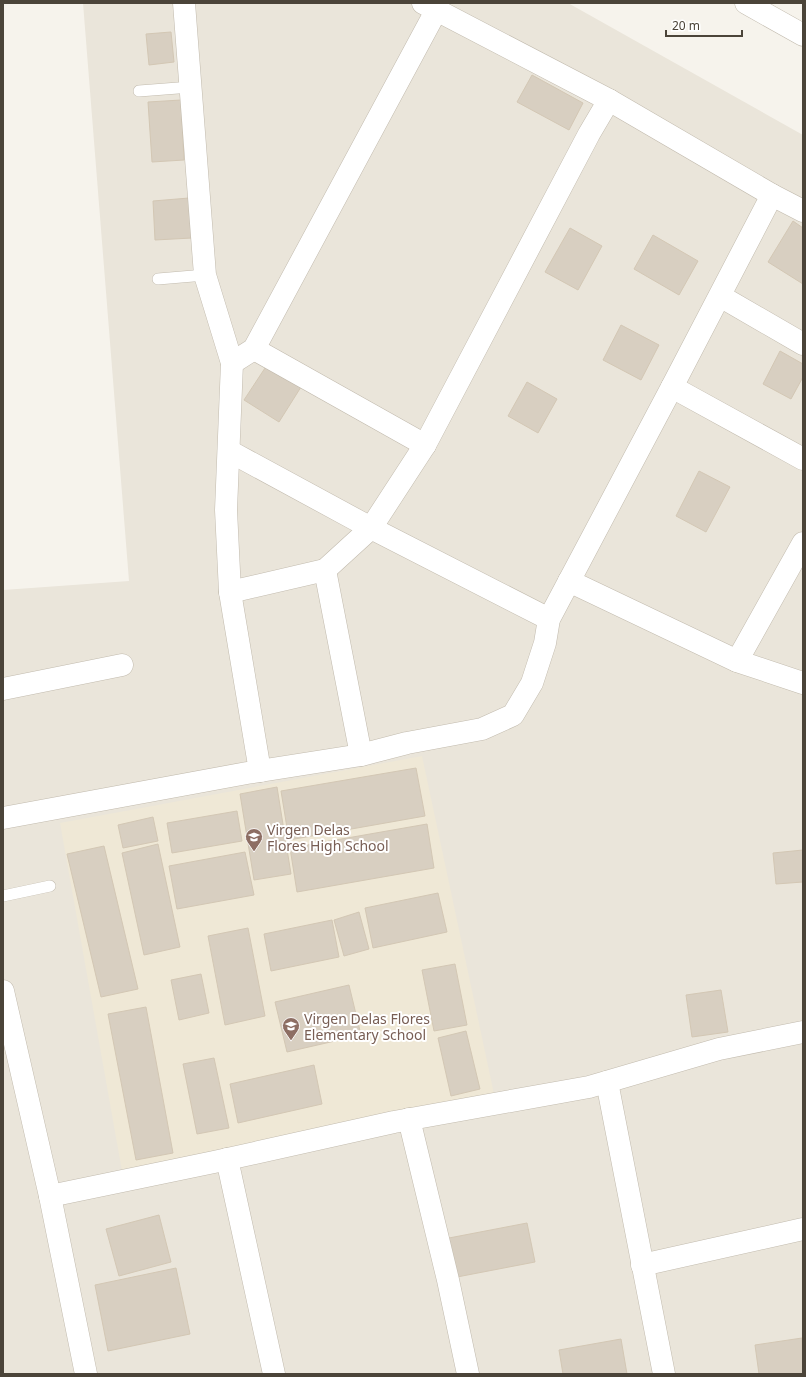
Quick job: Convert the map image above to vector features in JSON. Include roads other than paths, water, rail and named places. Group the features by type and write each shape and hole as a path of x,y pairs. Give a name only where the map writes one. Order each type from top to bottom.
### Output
{"street":[{"path":"184,3 206,275 232,363 226,510 230,592 260,770"},
{"path":"746,3 803,35"},
{"path":"232,363 254,349 429,7 609,100 803,212"},
{"path":"230,592 325,570 371,528 425,445 609,100"},
{"path":"3,818 260,770 361,755 408,743 482,729 513,715 532,683 545,643 549,618 772,195"},
{"path":"720,296 803,344"},
{"path":"254,349 425,445"},
{"path":"672,387 803,459"},
{"path":"229,451 371,528 549,618"},
{"path":"737,661 796,570 803,543"},
{"path":"325,570 361,755"},
{"path":"569,581 737,661 803,683"},
{"path":"3,689 122,665"},
{"path":"3,991 50,1196 86,1374"},
{"path":"50,1196 409,1119 589,1087 719,1049 803,1032"},
{"path":"607,1082 664,1374"},
{"path":"409,1119 448,1280 468,1374"},
{"path":"227,1159 274,1374"},
{"path":"642,1265 803,1230"}],"lane":[{"path":"139,91 191,87"},
{"path":"158,279 206,275"},
{"path":"3,896 50,886"}],"place":[{"name":"Virgen Delas Flores High School","path":"254,852"},
{"name":"Virgen Delas Flores Elementary School","path":"291,1041"}]}
